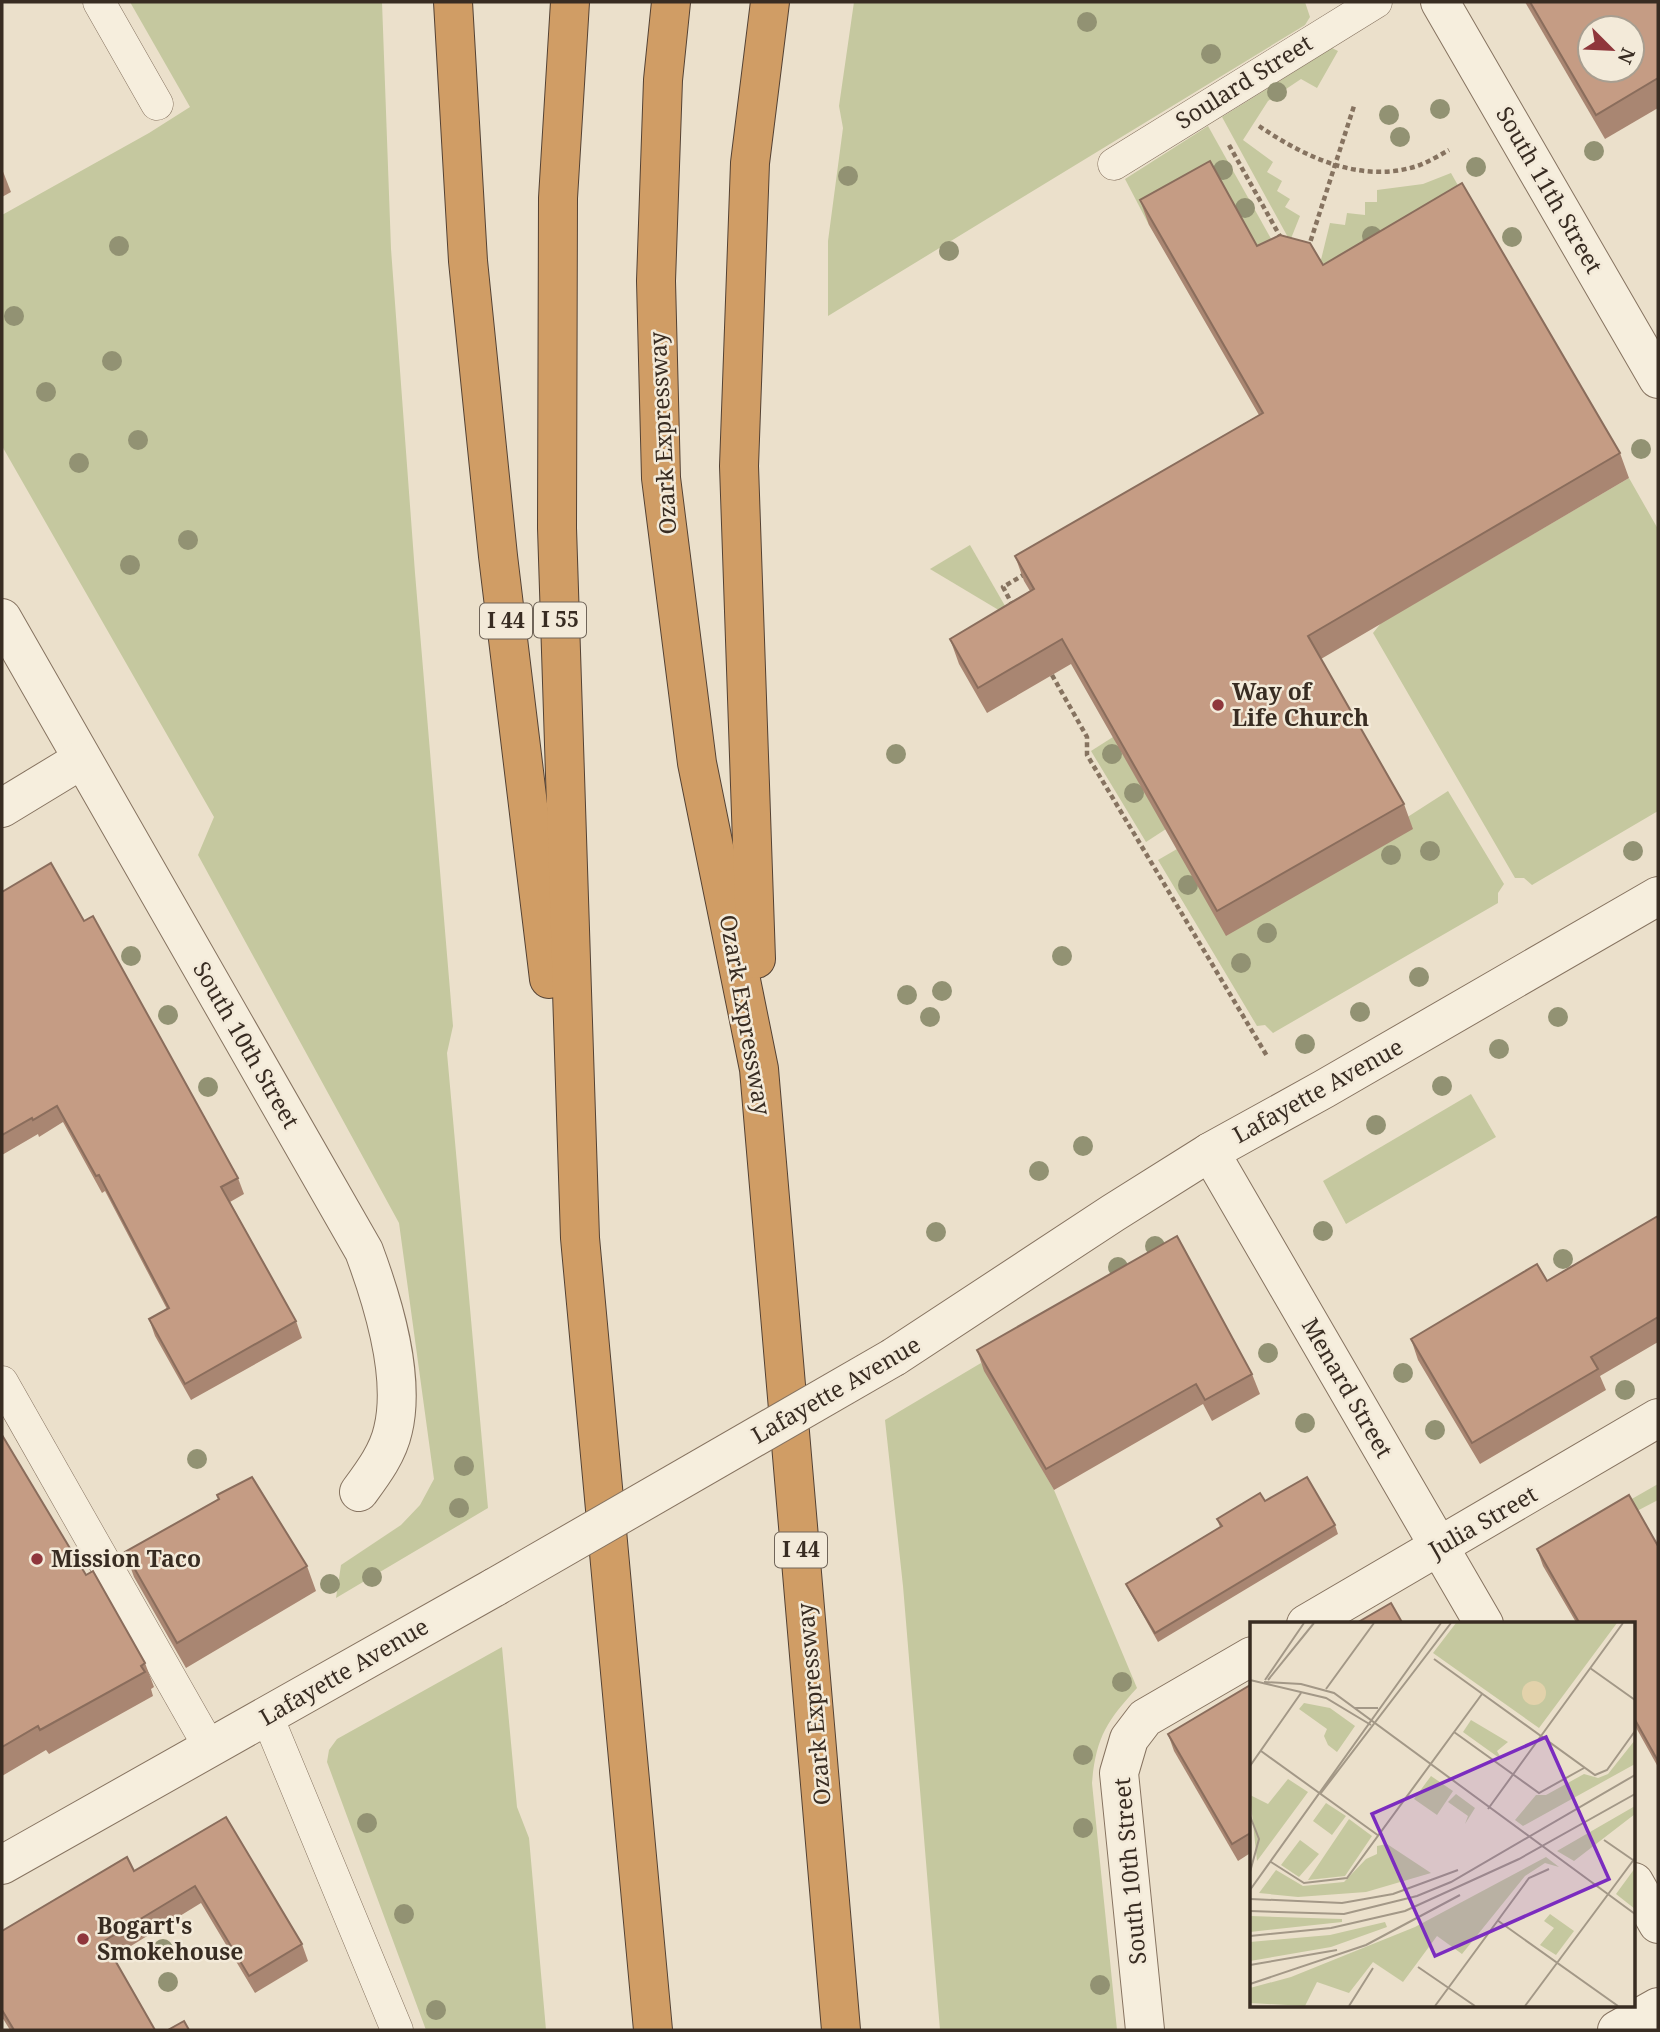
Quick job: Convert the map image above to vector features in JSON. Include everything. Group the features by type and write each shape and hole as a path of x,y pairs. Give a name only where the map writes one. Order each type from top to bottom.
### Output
{"highway":[{"name":"I 44","path":"453,2 468,261 498,556 580,1238 653,2030"},
{"name":"I 55","path":"570,2 558,198 556,528 580,1238"},
{"name":"Ozark Expressway","path":"671,2 663,80 656,281 661,478 697,763 759,1069 841,2030"},
{"name":"I 44","path":"759,1069 739,466 750,163 770,2"}],"street":[{"name":"South 11th Street","path":"1440,2 1658,379"},
{"name":"South 10th Street","path":"2,618 364,1251 381,1296 391,1348 397,1404 393,1433 378,1465 359,1492"},
{"path":"2,808 81,760"},
{"name":"Lafayette Avenue","path":"2,1865 495,1587 894,1357 1210,1152 1658,896"},
{"name":"Menard Street","path":"1210,1152 1483,1622"},
{"name":"Julia Street","path":"1309,1622 1658,1418"},
{"name":"South 10th Street","path":"1145,2030 1119,1773 1129,1739 1144,1718 1250,1657"},
{"path":"1636,1886 1658,1924"},
{"path":"1617,2030 1658,2007"}],"lane":[{"path":"99,2 157,104"},
{"name":"Soulard Street","path":"1114,164 1207,104 1376,2"},
{"path":"2,1382 210,1748"},
{"path":"267,1716 397,2030"}],"path":[{"path":"1207,104 1288,250"},
{"path":"1306,256 1354,106"},
{"path":"1253,122 1288,145 1335,164 1368,173 1396,171 1422,164 1449,150"},
{"path":"1018,616 1003,587 1027,573"},
{"path":"1052,675 1087,737 1087,755 1267,1056"}],"green space":[{"path":"130,2 382,2 391,249 453,1026 447,1053 488,1508 336,1598 341,1565 401,1525 420,1505 434,1479 399,1223 198,855 214,817 2,446 2,215 149,133 190,107"},
{"path":"854,2 1305,2 1310,17 1305,25 828,316 828,241 843,128 839,106"},
{"path":"1332,48 1338,51 1317,88 1301,79 1268,101 1243,140 1273,162 1267,172 1282,181 1277,191 1290,199 1285,207 1300,216 1290,241 1222,117"},
{"path":"1208,126 1284,262 1149,225 1125,179"},
{"path":"1451,173 1460,189 1319,268 1330,223 1345,225 1347,213 1365,215 1365,202 1377,202 1377,190 1423,184"},
{"path":"1629,478 1658,529 1658,811 1532,885 1524,878 1515,878 1373,633 1381,623"},
{"path":"970,545 1012,618 930,569"},
{"path":"1113,737 1166,829 1146,842 1091,751"},
{"path":"1448,791 1504,884 1498,893 1498,903 1273,1033 1265,1025 1257,1026 1158,860 1177,849 1412,829 1406,818"},
{"path":"1471,1094 1496,1137 1346,1224 1323,1181"},
{"path":"981,1363 1054,1490 1137,1688 1111,1720 1100,1741 1092,1783 1117,2030 940,2030 903,1586 885,1420"},
{"path":"1658,1484 1658,1500 1635,1512 1630,1500"},
{"path":"502,1647 517,1807 529,1838 546,2030 426,2030 327,1762 329,1750 337,1739"}],"building":[{"path":"1530,2 1658,2 1658,78 1596,115 1578,84 1646,84 1646,14 1576,14 1576,81"},
{"path":"1210,161 1257,246 1280,235 1310,243 1323,265 1462,183 1620,453 1308,636 1404,804 1217,911 1062,639 978,688 950,639 1034,589 1015,556 1263,413 1140,200"},
{"path":"51,863 84,921 93,916 238,1178 221,1187 296,1321 185,1384 149,1319 169,1308 99,1175 96,1176 57,1106 2,1135 2,892"},
{"path":"1658,1216 1658,1317 1591,1357 1598,1369 1472,1443 1411,1339 1537,1264 1547,1281"},
{"path":"1177,1236 1252,1374 1205,1400 1196,1384 1046,1469 977,1350"},
{"name":"Mission Taco","path":"2,1435 86,1575 93,1571 145,1663 141,1666 145,1672 40,1730 38,1726 2,1747"},
{"path":"252,1477 307,1566 177,1643 125,1552 219,1499 217,1495"},
{"path":"1307,1477 1335,1525 1155,1633 1126,1584 1222,1526 1217,1519 1260,1493 1265,1501"},
{"path":"1629,1495 1658,1546 1658,1761 1636,1722 1636,1622 1579,1622 1537,1549"},
{"path":"1391,1603 1402,1622 1358,1622"},
{"path":"1250,1685 1250,1833 1232,1844 1168,1734"},
{"path":"226,1817 302,1944 249,1976 195,1886 104,1941 155,2030 14,2030 2,2010 2,1931 127,1857 134,1871"},
{"path":"184,2021 189,2030 168,2030"}],"place":[{"name":"Way of Life Church","path":"1218,705"},
{"name":"Mission Taco","path":"37,1559"},
{"name":"Bogart's Smokehouse","path":"83,1939"}]}
